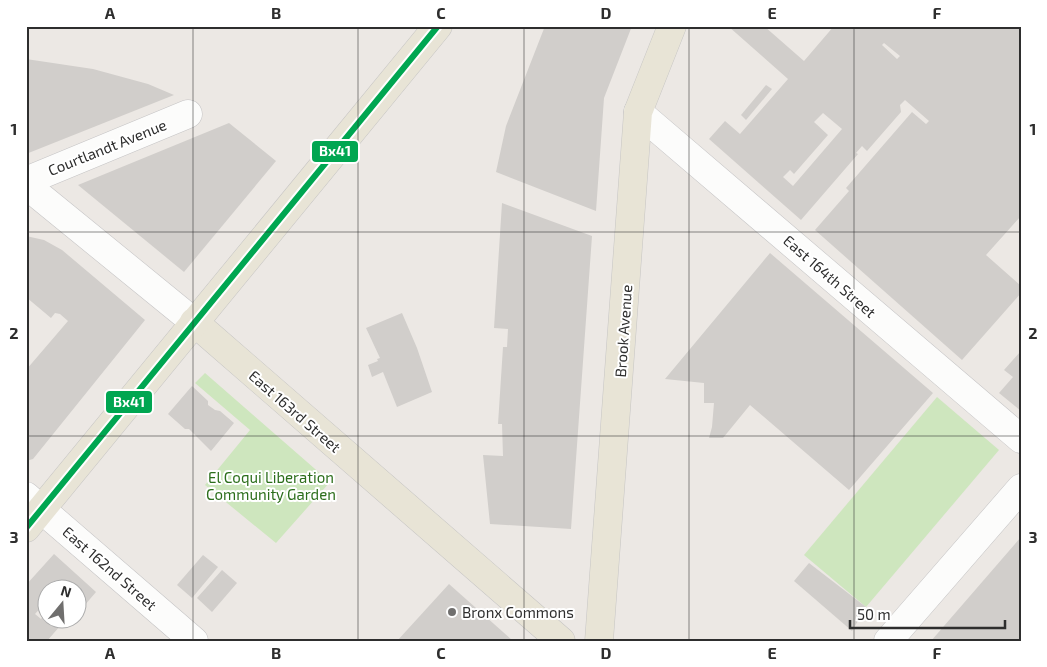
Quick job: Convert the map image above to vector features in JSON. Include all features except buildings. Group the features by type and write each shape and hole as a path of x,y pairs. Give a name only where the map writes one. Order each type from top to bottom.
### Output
{"main road":[{"path":"31,511 268,234 438,26"},
{"name":"Brook Avenue","path":"599,641 638,112 672,26"},
{"name":"East 163rd Street","path":"194,322 561,641"}],"street":[{"name":"East 164th Street","path":"638,112 1021,439"},
{"name":"Courtlandt Avenue","path":"26,180 188,114"},
{"name":"East 163rd Street","path":"26,185 194,322"},
{"path":"888,641 1021,488"},
{"name":"East 162nd Street","path":"31,511 194,641"}],"green space":[{"name":"El Coqui Liberation Community Garden","path":"205,373 330,482 276,543 205,485 250,430 195,383"},
{"path":"937,397 999,450 866,607 804,555"}],"transit line":[{"name":"Bx41","path":"26,528 438,26"}],"place":[{"name":"Bronx Commons","path":"452,612"}]}
